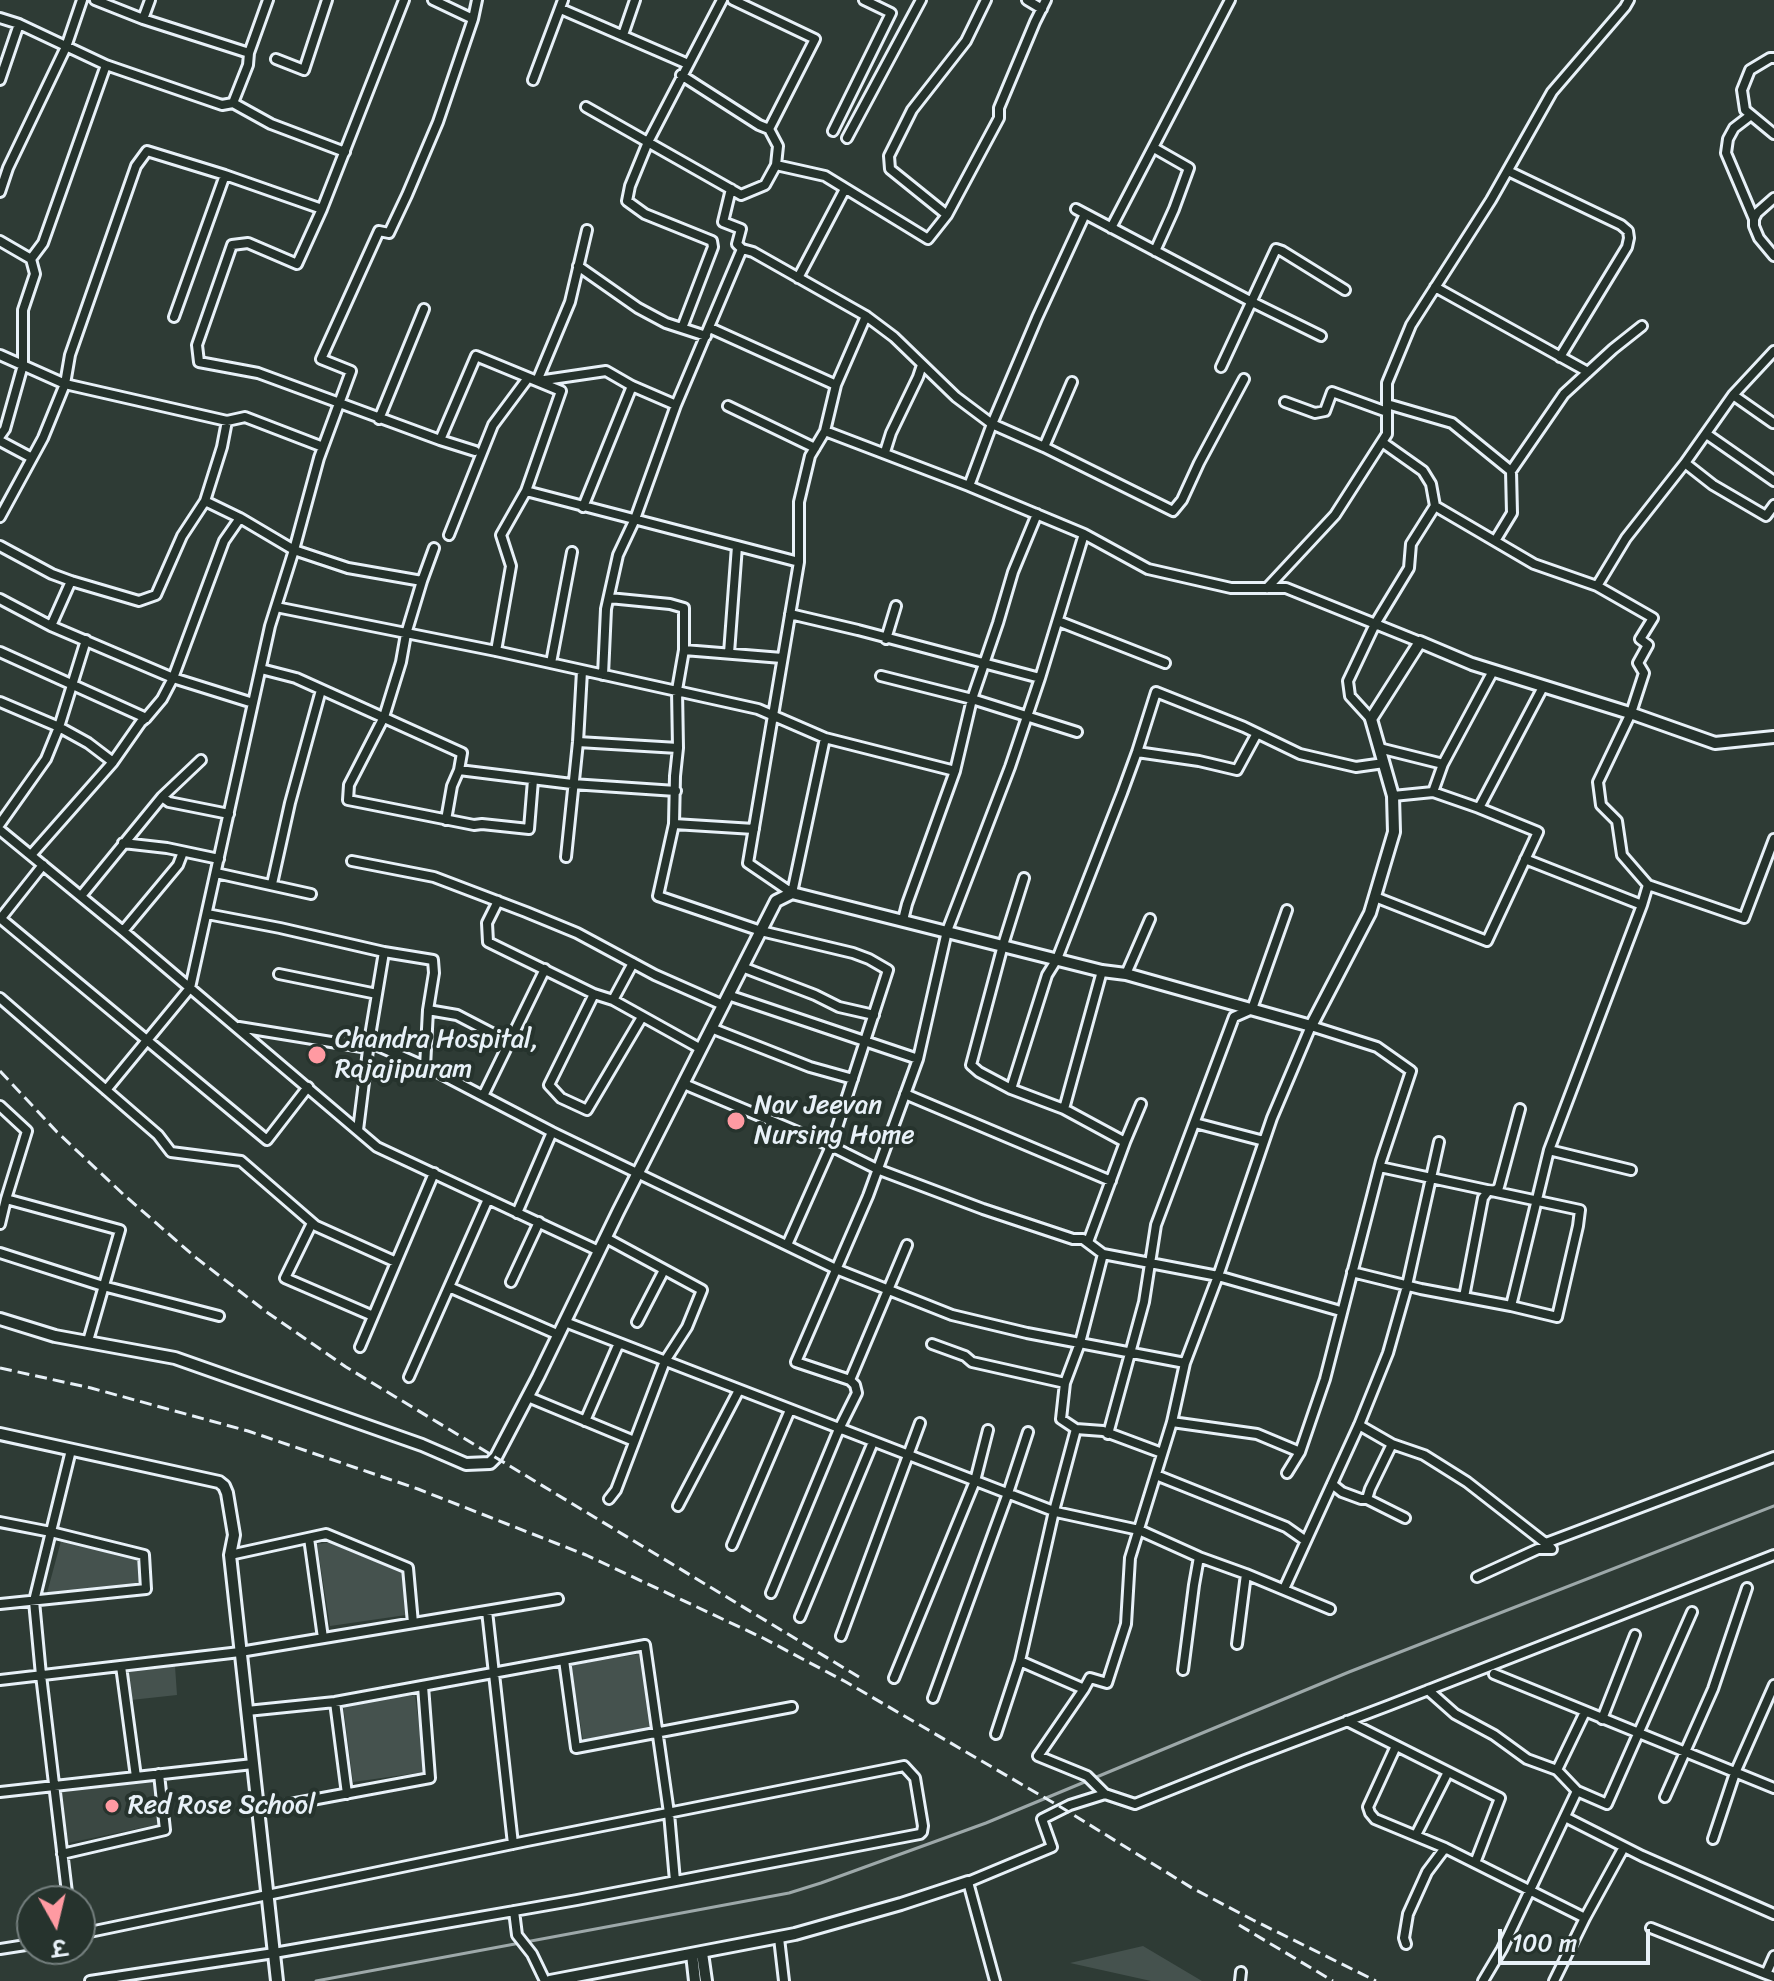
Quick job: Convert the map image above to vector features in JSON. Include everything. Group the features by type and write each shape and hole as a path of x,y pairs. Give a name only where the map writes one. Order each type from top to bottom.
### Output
{"street":[{"path":"0,192 8,168 66,47 82,0"},
{"path":"98,0 143,19 249,53"},
{"path":"143,19 150,0"},
{"path":"233,103 268,0"},
{"path":"276,59 304,70 327,0"},
{"path":"404,0 322,209 297,264 248,243 232,245 197,345 199,362 258,373 475,451"},
{"path":"433,0 473,19"},
{"path":"106,1090 190,988 276,607 323,447 351,371 321,359 379,231 389,233 407,195 438,122 477,0"},
{"path":"623,35 635,0"},
{"path":"682,328 713,247 712,241 645,214 627,201 648,142 722,0"},
{"path":"733,0 815,39 769,129"},
{"path":"864,0 910,22"},
{"path":"847,138 921,0"},
{"path":"947,215 890,169 889,156 912,110 966,41 986,0"},
{"path":"1027,0 1042,9"},
{"path":"776,165 825,176 928,239 947,215 999,118 999,108 1046,0"},
{"path":"1111,228 1230,0"},
{"path":"1267,588 1335,515 1387,434 1387,383 1411,325 1508,171 1552,92 1629,0"},
{"path":"533,80 562,5 688,64"},
{"path":"833,131 891,13"},
{"path":"0,18 106,65 222,105 233,103 271,124 345,152"},
{"path":"0,80 19,24"},
{"path":"1774,58 1750,70 1742,90 1745,110 1774,134"},
{"path":"31,259 43,243 106,65"},
{"path":"586,107 741,195 765,185 776,165 778,146 769,129 681,75"},
{"path":"1751,115 1734,128 1726,153 1759,238 1774,256"},
{"path":"1154,148 1189,168 1155,251"},
{"path":"0,517 43,438 65,384 70,355 136,166 147,151 322,209"},
{"path":"1508,171 1628,231 1627,247 1560,357"},
{"path":"174,317 225,175"},
{"path":"731,189 723,222 741,229 737,244 742,249 753,252 866,316 894,337 956,397 992,424 1173,511 1182,500 1244,379"},
{"path":"798,278 845,189"},
{"path":"1754,219 1774,198"},
{"path":"969,486 1081,212 1321,336"},
{"path":"449,535 493,425 533,380 570,302 587,230"},
{"path":"0,241 31,259 35,274 23,310 23,365 0,439 32,458"},
{"path":"603,675 606,609 618,555 635,519 676,405 742,249"},
{"path":"1221,367 1276,249 1345,290"},
{"path":"578,266 638,308 666,323 708,332 836,385"},
{"path":"1435,287 1588,372"},
{"path":"379,419 424,309"},
{"path":"866,316 836,385 825,431 810,456 799,502 799,562 748,863 792,893 1102,971 1126,974 1252,1009 1377,1047 1411,1071 1380,1167 1325,1379 1300,1452 1287,1473"},
{"path":"1495,541 1512,513 1511,471 1564,394 1642,326"},
{"path":"1597,586 1626,538 1733,395 1774,351"},
{"path":"0,355 65,384 227,421 245,417 323,447"},
{"path":"440,440 476,356 561,391 526,491 501,535 511,566 496,651"},
{"path":"1765,362 1774,368"},
{"path":"885,452 922,365"},
{"path":"533,380 606,371 676,405"},
{"path":"1044,447 1072,382"},
{"path":"583,507 632,386"},
{"path":"1285,402 1315,413 1325,411 1332,392 1452,423 1511,471"},
{"path":"1733,395 1773,423"},
{"path":"728,406 815,448"},
{"path":"0,546 71,581 139,601 156,595 182,536 205,501 227,421"},
{"path":"825,431 885,452 1084,534 1148,569 1231,588 1286,588 1472,664 1631,713 1715,743 1774,737"},
{"path":"1708,435 1774,481"},
{"path":"1382,442 1423,471 1431,484 1435,506 1411,544 1409,568 1375,624 1348,681 1350,696 1371,719 1393,796 1394,832 1370,913 1311,1026 1264,1141 1185,1363 1172,1422 1130,1558 1126,1624 1107,1683 1090,1678 1038,1756 1087,1776 1105,1794 1135,1804 1774,1555"},
{"path":"1685,463 1713,485 1766,516 1774,505"},
{"path":"526,491 799,562"},
{"path":"205,501 294,550 348,568 422,581"},
{"path":"1435,506 1534,564 1597,586 1653,618 1640,639 1648,645 1638,663 1644,673 1631,713 1598,782 1601,805 1617,821 1622,855 1648,885 1744,918 1774,839"},
{"path":"903,920 955,771 972,699 1013,572 1037,514"},
{"path":"31,855 113,762 141,722 162,699 173,678 224,541 240,518"},
{"path":"771,1593 857,1393 850,1380 796,1362 868,1196 918,1059 947,931 1010,767 1084,534"},
{"path":"729,653 737,546"},
{"path":"434,548 406,634 384,717 349,785 348,800 474,825 529,829 533,780"},
{"path":"551,663 572,552"},
{"path":"51,626 71,581"},
{"path":"609,598 684,608 684,650 677,690 674,824 658,896 761,931 853,953 888,970 831,1146 787,1245"},
{"path":"0,599 51,626 173,678 253,703"},
{"path":"886,639 896,606"},
{"path":"276,607 496,651 758,709 825,738 955,771"},
{"path":"790,614 1040,678"},
{"path":"1058,621 1165,663"},
{"path":"86,640 46,759 0,827 377,1147 599,1251"},
{"path":"1371,719 1420,642"},
{"path":"684,650 782,658"},
{"path":"0,652 146,718"},
{"path":"261,669 296,678 462,753 446,820"},
{"path":"566,857 582,671"},
{"path":"1433,792 1443,764 1493,671"},
{"path":"881,676 972,699 1077,732"},
{"path":"1479,808 1543,687"},
{"path":"272,884 321,690"},
{"path":"1011,1089 1047,975 1057,959 1137,752 1156,692 1244,727 1300,754 1356,767 1384,763"},
{"path":"0,702 59,727 113,762"},
{"path":"1137,752 1237,770 1256,735"},
{"path":"792,893 825,738"},
{"path":"578,742 678,748"},
{"path":"1379,748 1443,764"},
{"path":"81,896 162,797 201,760"},
{"path":"459,770 572,784 676,791"},
{"path":"1375,897 1487,941 1538,832 1433,792 1393,796"},
{"path":"162,797 169,802 229,814"},
{"path":"674,824 754,829"},
{"path":"123,843 219,859"},
{"path":"123,931 178,865 183,852"},
{"path":"1525,859 1642,905"},
{"path":"352,861 434,877 577,933 655,975 918,1059"},
{"path":"43,865 0,918 267,1140 308,1087"},
{"path":"216,873 311,894"},
{"path":"1024,878 971,1065 1011,1089 1064,1109 1125,1142"},
{"path":"1511,1306 1549,1150 1648,885"},
{"path":"0,1319 55,1336 175,1358 422,1445 466,1464 490,1463 528,1397 776,901 792,893"},
{"path":"498,901 487,923 488,942 594,994 613,1000 701,1049"},
{"path":"1108,1434 1144,1302 1156,1225 1234,1017 1252,1009 1287,910"},
{"path":"207,914 433,960 425,1067"},
{"path":"1126,974 1150,919"},
{"path":"358,1130 384,952"},
{"path":"613,1000 633,963"},
{"path":"742,967 839,1007 874,1015"},
{"path":"483,1096 545,969"},
{"path":"1064,1109 1102,971"},
{"path":"279,974 377,994"},
{"path":"594,994 549,1085 561,1098 587,1110 642,1017"},
{"path":"0,998 158,1135 171,1152 241,1161 316,1226 396,1262"},
{"path":"428,1010 457,1015 509,1042"},
{"path":"235,1026 368,1045 425,1067 637,1174 836,1269 952,1315 1027,1333 1185,1363"},
{"path":"711,1028 810,1067 853,1079"},
{"path":"684,1084 831,1146 877,1169 983,1209 1073,1239 1083,1239 1103,1254 1218,1276 1337,1310"},
{"path":"905,1094 1111,1181"},
{"path":"1088,1242 1141,1104"},
{"path":"0,1106 27,1131 0,1224"},
{"path":"1464,1297 1483,1198 1488,1191 1499,1187 1520,1109"},
{"path":"1195,1123 1264,1141"},
{"path":"517,1213 552,1132"},
{"path":"1284,1589 1359,1425 1388,1353 1439,1142"},
{"path":"1549,1150 1631,1170"},
{"path":"1352,1272 1557,1317 1580,1210 1380,1167"},
{"path":"360,1347 434,1173"},
{"path":"6,1199 120,1230 88,1341"},
{"path":"409,1377 488,1199"},
{"path":"511,1282 539,1222"},
{"path":"312,1223 285,1278 373,1316"},
{"path":"606,1238 702,1290 687,1327 665,1361 616,1490 609,1499"},
{"path":"850,1380 907,1245"},
{"path":"0,1253 103,1286 219,1316"},
{"path":"1103,1254 1080,1343 1065,1383 1061,1419 1076,1429 1103,1431 1162,1453"},
{"path":"637,1322 664,1270"},
{"path":"449,1287 559,1335"},
{"path":"565,1322 1054,1511 1139,1530 1330,1609"},
{"path":"585,1421 619,1343"},
{"path":"932,1344 965,1356 972,1362 1065,1383"},
{"path":"678,1506 739,1390"},
{"path":"528,1397 634,1441"},
{"path":"732,1545 790,1410"},
{"path":"1172,1422 1257,1434 1300,1452"},
{"path":"841,1636 920,1423"},
{"path":"1359,1425 1392,1444 1424,1455 1467,1482 1552,1549"},
{"path":"996,1734 1020,1661 1076,1429"},
{"path":"894,1678 975,1481 988,1430"},
{"path":"933,1698 1028,1432"},
{"path":"0,1434 219,1482 224,1486 234,1535 230,1555 276,1980"},
{"path":"800,1617 873,1442"},
{"path":"1367,1499 1392,1444"},
{"path":"66,1885 34,1601 71,1450"},
{"path":"1552,1549 1546,1543 1774,1457"},
{"path":"1156,1475 1286,1527 1306,1541"},
{"path":"1332,1484 1405,1518"},
{"path":"0,1522 144,1555 146,1589 0,1604"},
{"path":"230,1555 326,1534 408,1568 413,1623"},
{"path":"309,1538 323,1638"},
{"path":"1477,1577 1538,1549 1552,1549"},
{"path":"1183,1670 1199,1557"},
{"path":"1237,1644 1246,1574"},
{"path":"1665,1797 1713,1689 1747,1588"},
{"path":"0,1680 240,1652 558,1599"},
{"path":"487,1611 513,1844"},
{"path":"1428,1690 1455,1714 1494,1735 1527,1759 1557,1770 1577,1791 1607,1804 1692,1612"},
{"path":"1602,1719 1635,1635"},
{"path":"247,1711 335,1702 645,1645 669,1813 675,1881"},
{"path":"564,1660 576,1748 792,1707"},
{"path":"1020,1661 1084,1689"},
{"path":"121,1666 136,1777"},
{"path":"1494,1674 1774,1788"},
{"path":"1713,1839 1735,1773 1774,1685"},
{"path":"258,1810 430,1778 423,1686"},
{"path":"335,1702 347,1794"},
{"path":"1557,1770 1585,1712"},
{"path":"1347,1721 1500,1798 1475,1863"},
{"path":"1396,1746 1368,1807 1375,1819 1445,1848 1585,1918"},
{"path":"0,1792 253,1764"},
{"path":"90,1981 514,1911 920,1834 923,1826 915,1778 904,1766 96,1931"},
{"path":"1416,1835 1448,1772"},
{"path":"62,1854 165,1830 159,1774"},
{"path":"1483,1981 1502,1949 1577,1791"},
{"path":"514,1911 517,1935 548,1981 779,1938 968,1882 1052,1847 1042,1819 1070,1805 1105,1794"},
{"path":"1565,1817 1774,1914"},
{"path":"1554,1981 1624,1847"},
{"path":"1406,1944 1408,1914 1427,1872 1445,1848"},
{"path":"968,1882 995,1981"},
{"path":"1651,1928 1770,1976 1774,1956"},
{"path":"779,1938 784,1981"},
{"path":"695,1981 697,1954"},
{"path":"697,1954 706,1981"}],"shaded area":[{"path":"61,1541 141,1558 142,1584 47,1593"},
{"path":"334,1542 403,1572 406,1615 330,1626 317,1544"},
{"path":"640,1654 652,1729 583,1740 571,1665"},
{"path":"175,1666 177,1695 131,1700 127,1670"},
{"path":"415,1695 425,1772 353,1782 343,1704"},
{"path":"154,1781 160,1824 68,1843 62,1792"},
{"path":"1143,1946 1202,1981 1151,1981 1070,1963"}],"waterway":[{"path":"316,1981 789,1893 821,1883 986,1823 1349,1672 1774,1506"}],"railway":[{"path":"0,1071 57,1132 123,1194 195,1257 268,1313 346,1367 859,1677"},
{"path":"0,1368 91,1388 248,1431 418,1489 586,1555 763,1638 846,1682 1192,1888 1376,1981"},
{"path":"1239,1925 1333,1981"}],"place":[{"name":"Chandra Hospital, Rajajipuram","path":"317,1055"},
{"name":"Nav Jeevan Nursing Home","path":"736,1121"},
{"name":"Red Rose School","path":"112,1806"}]}
